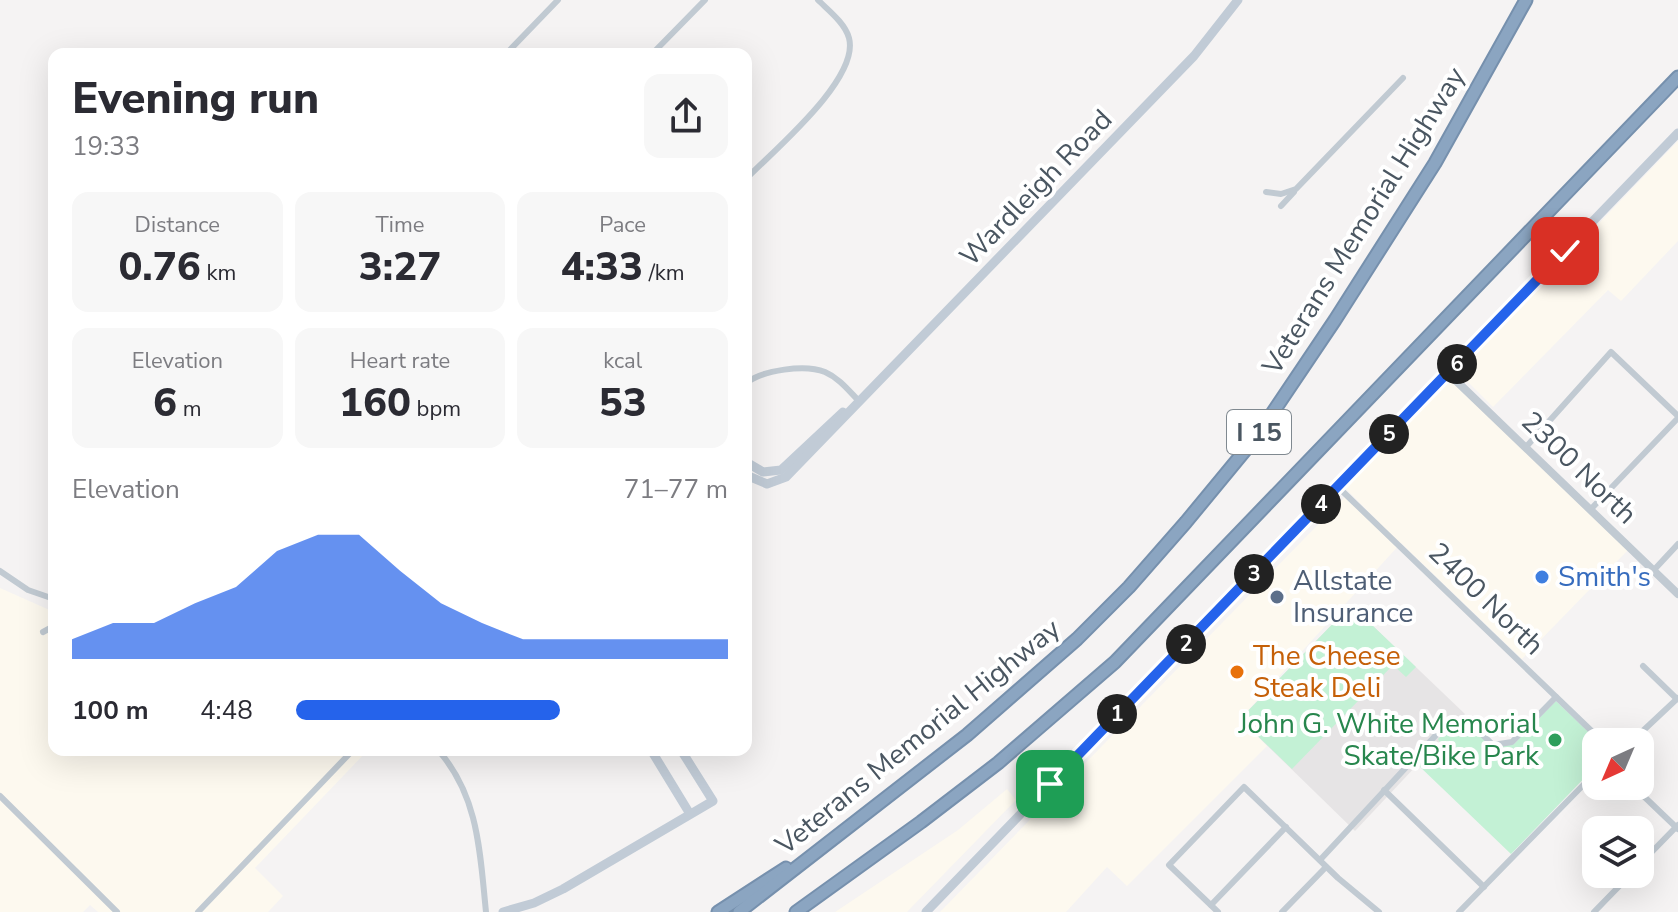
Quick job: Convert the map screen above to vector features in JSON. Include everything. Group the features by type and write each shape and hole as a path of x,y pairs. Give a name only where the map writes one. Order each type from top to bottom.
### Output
{"highway":[{"name":"Veterans Memorial Highway","path":"739,912 957,743 1077,639 1129,587 1186,522 1257,436 1335,320 1435,163 1526,0"},
{"name":"I 15","path":"796,912 998,763 1115,662 1678,77"},
{"path":"718,912 817,849"}],"main road":[{"name":"Wardleigh Road","path":"859,401 1194,56 1238,0"},
{"path":"926,912 1678,133"},
{"path":"752,466 763,472 781,470 835,418 859,401"},
{"path":"752,478 767,484 783,479 859,401"},
{"path":"655,756 690,814"},
{"path":"503,912 534,903 563,889 717,799 685,756"}],"street":[{"path":"512,48 558,0"},
{"path":"658,48 705,0"},
{"path":"752,173 832,91 849,60 849,38 836,18 818,0"},
{"path":"1281,206 1403,78"},
{"path":"1266,192 1281,194 1296,189"},
{"path":"1526,447 1611,352 1678,417 1590,510"},
{"path":"752,380 768,372 814,369 835,378 859,401"},
{"name":"2300 North","path":"1448,373 1678,594"},
{"name":"2400 North","path":"1338,487 1588,728"},
{"path":"1653,571 1678,544"},
{"path":"0,571 28,590 48,597"},
{"path":"43,632 48,629"},
{"path":"1643,666 1678,698 1646,728"},
{"path":"1320,860 1437,734 1460,721 1471,724 1493,745 1512,742 1556,697"},
{"path":"198,912 347,756"},
{"path":"443,756 459,777 471,805 478,835 486,912"},
{"path":"1459,912 1582,786"},
{"path":"1218,912 1169,865 1244,787 1326,867 1379,912"},
{"path":"1384,790 1484,887"},
{"path":"0,796 117,912"},
{"path":"1648,800 1677,827 1654,850"},
{"path":"1211,905 1286,827"},
{"path":"1282,912 1326,867"},
{"path":"1594,912 1617,888"}],"shaded area":[{"path":"1678,141 1678,241 1621,301 1608,290 1493,407 1457,371"},
{"path":"1448,374 1628,550 1522,659 1401,543 1240,719 1267,746 1127,886 1107,867 1066,912 940,912 1345,497 1380,523 1341,484"},
{"path":"0,588 48,609 48,756 362,756 255,868 283,896 268,912 98,912 90,905 83,912 0,912"},
{"path":"1351,605 1465,714 1355,831 1240,719"},
{"path":"1007,789 1016,800 907,912 835,912 958,830"}],"green space":[{"path":"1351,605 1416,667 1406,677 1393,665 1292,769 1240,719"},
{"path":"1556,701 1584,728 1582,780 1511,854 1418,765 1440,743 1438,739 1454,727 1466,726 1493,747 1514,744"}],"place":[{"name":"Smith's","path":"1542,577"},
{"name":"Allstate Insurance","path":"1277,597"},
{"name":"The Cheese Steak Deli","path":"1237,672"},
{"name":"John G. White Memorial Skate/Bike Park","path":"1555,740"}],"route":[{"path":"1050,784 1565,251"}]}
